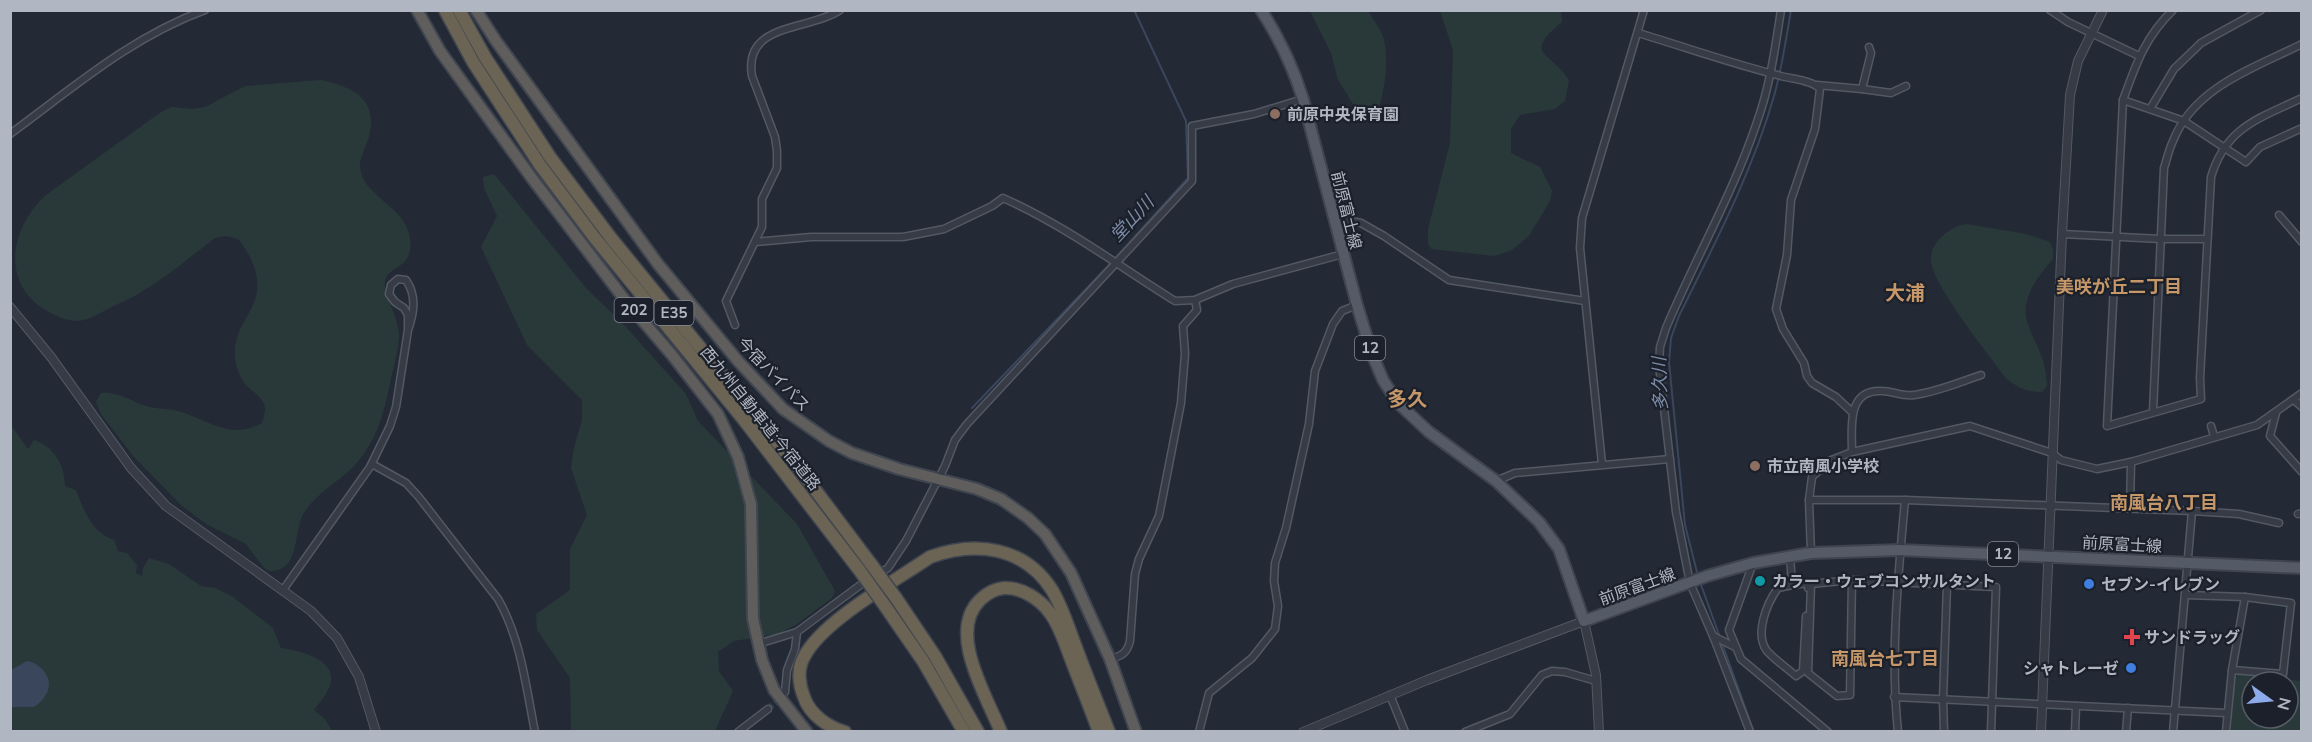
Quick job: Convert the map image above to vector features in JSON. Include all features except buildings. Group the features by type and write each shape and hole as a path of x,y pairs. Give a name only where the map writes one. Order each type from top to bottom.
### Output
{"highway":[{"name":"202","path":"417,10 440,51 531,177 625,300 718,414 745,477 750,504 753,619 758,644 769,680 807,732"},
{"name":"西九州自動車道;今宿道路","path":"445,10 611,238 777,441 865,567 885,606 923,661 964,732"},
{"name":"西九州自動車道;今宿道路","path":"459,10 479,59"},
{"name":"今宿バイパス","path":"476,10 658,264 760,386 794,419 829,441 875,461 977,489 1001,499 1028,518 1045,534 1071,573 1110,659 1136,732"},
{"path":"845,732 822,722 804,701 800,687 802,658 815,640 847,613 930,558 946,552 978,548 993,549 1027,564 1052,589 1109,732"},
{"name":"西九州自動車道;今宿道路","path":"865,567 896,598 935,656 978,732"},
{"path":"1001,732 968,650 966,631 972,608 986,594 999,588 1014,587 1034,597 1050,612 1062,636 1099,732"}],"main road":[{"name":"前原富士線","path":"1261,10 1279,37 1293,67 1357,305 1375,363 1383,380 1398,403 1429,432 1496,481 1524,505 1539,522 1559,549 1584,621 1707,576 1753,563 1810,553 1900,550 2301,568"}],"street":[{"path":"10,134 134,44 168,25 205,10"},
{"path":"735,325 726,300 762,227 762,199 775,175 777,151 772,126 752,76 754,49 770,36 790,27 829,18 840,10"},
{"path":"1602,464 1580,248 1582,218 1644,10"},
{"path":"1750,732 1716,638 1690,583 1676,512 1659,365 1660,347 1677,301 1742,162 1757,123 1773,74 1781,10"},
{"path":"2050,10 2090,33 2139,56"},
{"path":"2042,732 2052,453 2070,95 2078,62 2103,10"},
{"path":"2173,10 2158,26 2139,56 2123,100 2107,426 2201,399"},
{"path":"2150,109 2174,69 2201,42 2261,10"},
{"path":"1638,33 1817,85 1891,93 1906,86"},
{"path":"2153,412 2164,168 2173,140 2184,121 2219,85 2301,44"},
{"path":"1862,89 1871,53 1869,47"},
{"path":"1817,85 1820,94 1815,129 1791,200 1787,255 1776,309 1783,329 1804,363 1807,376 1812,383 1836,397 1852,412"},
{"path":"758,644 797,632 863,583 888,568 906,541 939,478 955,440 967,424 1192,181 1192,126 1254,114 1303,99"},
{"path":"2123,100 2184,121 2246,162 2260,147 2301,129"},
{"path":"2206,408 2201,399 2200,378 2211,177 2217,157 2224,146 2241,129 2301,101"},
{"path":"755,242 811,237 903,237 944,229 992,206 1003,198 1020,205 1071,235 1175,301 1195,300 1233,284 1343,254"},
{"path":"2279,215 2301,242"},
{"path":"1336,222 1346,220 1361,223 1449,280 1585,301"},
{"path":"2062,234 2207,239"},
{"path":"283,590 372,464 387,433 396,407 408,330 408,315 389,294 391,285 398,279 406,280 413,294 412,318 408,330"},
{"path":"1110,659 1119,657 1127,651 1130,641 1135,574 1139,559 1159,516 1184,377 1185,354 1182,326 1197,310 1195,300"},
{"path":"1199,732 1209,693 1252,658 1275,629 1278,606 1274,581 1275,563 1286,528 1309,424 1315,371 1333,324 1342,310 1357,305"},
{"path":"10,307 51,357 131,468 153,492 191,526 283,590 327,627 348,655 359,677 376,732"},
{"path":"1852,452 1852,412 1861,398 1873,392 1886,391 1912,396 1981,375"},
{"path":"1810,553 1809,500 1812,477 1829,461 1852,452 1970,426 2052,453 2061,460 2097,469 2131,462 2257,424 2301,393"},
{"path":"2294,400 2301,407"},
{"path":"2276,412 2270,436 2301,472"},
{"path":"2211,426 2214,436"},
{"path":"1496,481 1515,473 1670,459"},
{"path":"2130,508 2131,462"},
{"path":"372,464 406,483 498,599 517,643 535,732"},
{"path":"1809,500 1905,500 2192,511 2239,514 2279,523"},
{"path":"1898,732 1894,697 1897,582 1905,500"},
{"path":"2173,732 2192,511"},
{"path":"1790,555 1792,585"},
{"path":"1753,563 1729,630 1735,647 1741,659 1828,732"},
{"path":"1852,580 1850,695 1837,696 1809,673 1811,584 1852,580 1996,587 1991,732"},
{"path":"1808,583 1803,671 1796,676 1766,649 1762,633 1772,597 1778,588 1792,585 1808,583"},
{"path":"1944,732 1947,585"},
{"path":"2186,595 2245,597 2291,603 2283,674 2232,670"},
{"path":"2226,732 2232,670 2245,597"},
{"path":"1304,732 1390,695 1584,621 1596,681 1599,731"},
{"path":"785,692 787,670 795,649 797,632"},
{"path":"1716,638 1735,647"},
{"path":"1465,732 1510,714 1542,675 1552,671 1565,672 1596,681"},
{"path":"1390,695 1405,732"},
{"path":"1894,697 2227,713"},
{"path":"2075,732 2076,706"},
{"path":"2126,732 2128,708"},
{"path":"738,732 768,709"}],"shaded area":[{"path":"1310,11 1368,11 1379,28 1384,39 1385,77 1377,113 1371,117 1360,115 1338,80 1331,53"},
{"path":"1440,11 1561,11 1562,22 1550,33 1542,47 1543,52 1569,80 1565,101 1555,109 1520,115 1511,129 1511,153 1540,167 1552,191 1550,201 1529,236 1512,250 1494,256 1431,249 1428,244 1428,229 1450,143 1453,50"},
{"path":"321,80 354,92 367,106 371,127 360,163 362,176 375,194 401,217 407,227 410,248 405,261 387,276 385,281 386,293 397,323 399,338 380,422 370,444 355,465 316,498 305,511 292,557 287,564 280,569 270,571 264,568 246,544 208,525 182,506 134,457 101,414 96,402 101,393 113,393 149,407 185,413 227,429 250,428 262,423 264,404 243,381 236,361 237,337 257,292 253,264 238,239 226,236 215,238 151,286 94,316 79,321 56,316 33,301 23,288 17,273 15,256 24,224 33,209 46,195 161,112 172,107 193,109 205,107 245,86"},
{"path":"494,174 586,288 625,326 686,394 698,421 797,524 835,591 832,598 797,624 778,634 734,641 718,652 719,671 733,691 715,731 571,731 570,678 537,630 536,614 570,590 570,549 587,515 571,468 582,420 582,400 527,345 481,247 497,216 484,188 483,177"},
{"path":"1966,224 2026,234 2050,242 2053,259 2036,281 2026,307 2028,325 2045,368 2047,386 2042,392 2022,389 2006,378 1951,303 1934,272 1931,261 1937,242 1953,228"},
{"path":"10,424 28,449 34,440 53,452 63,471 65,486 76,490 95,527 114,540 118,551 127,553 137,565 136,573 142,576 143,568 149,558 169,564 201,586 215,588 233,597 273,628 281,648 309,655 325,664 330,671 331,680 327,693 314,710 325,719 332,731 11,731"},
{"path":"2239,674 2240,730 2300,730 2301,681 2301,731 2231,731 2235,678"}],"water":[{"path":"27,661 36,664 47,675 48,690 43,699 34,707 11,707 11,670"}],"waterway":[{"name":"堂山川","path":"972,408 1108,266 1188,178 1186,121 1134,10"},
{"path":"1637,22 1640,10"},
{"name":"多久川","path":"1698,576 1685,525 1669,362 1671,338 1679,316 1755,153 1777,85 1791,10"},
{"name":"多久川","path":"1700,582 1754,732"}],"tunnel":[{"path":"768,709 781,697"}],"place":[{"name":"前原中央保育園","path":"1275,114"},
{"name":"市立南風小学校","path":"1755,466"},
{"name":"カラー・ウェブコンサルタント","path":"1760,581"},
{"name":"セブン-イレブン","path":"2089,584"},
{"name":"サンドラッグ","path":"2132,637"},
{"name":"シャトレーゼ","path":"2131,668"}],"district":[{"name":"美咲が丘二丁目","path":"2119,287"},
{"name":"大浦","path":"1905,293"},
{"name":"多久","path":"1407,399"},
{"name":"南風台八丁目","path":"2164,503"},
{"name":"南風台七丁目","path":"1885,659"}]}
